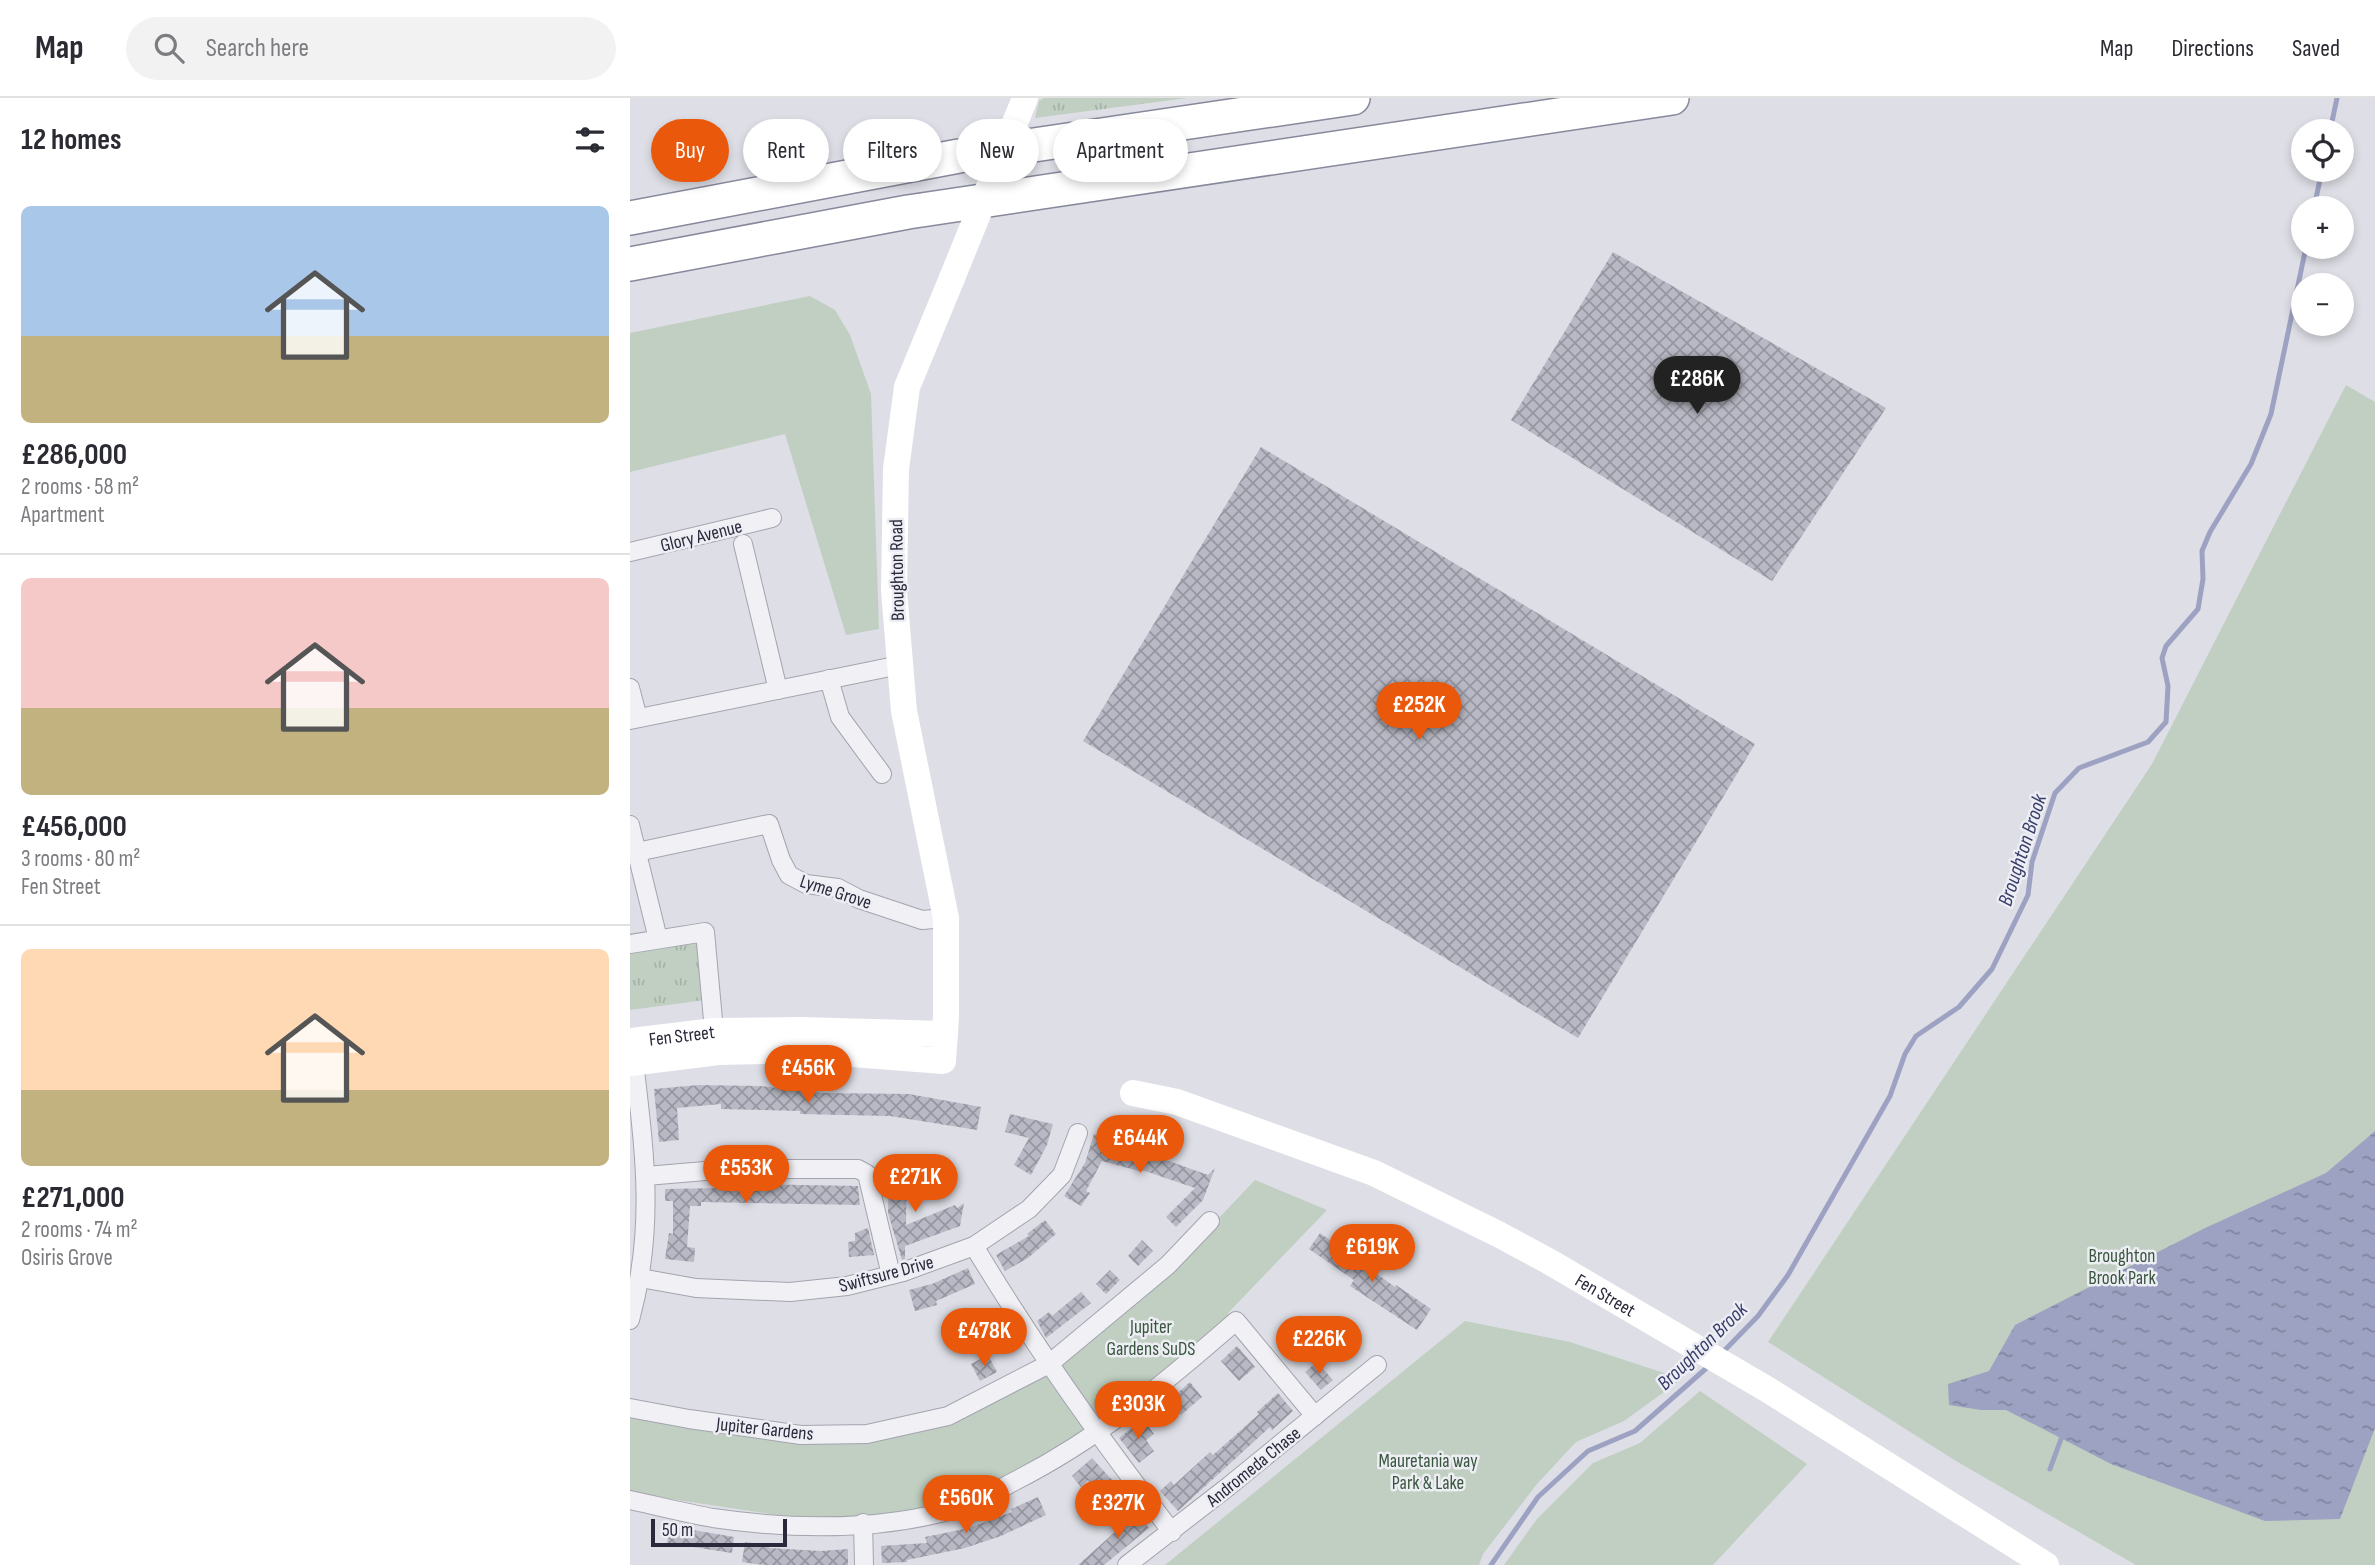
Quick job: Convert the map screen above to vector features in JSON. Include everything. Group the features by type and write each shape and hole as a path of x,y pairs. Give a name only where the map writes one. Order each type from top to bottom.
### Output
{"highway":[{"path":"630,218 959,156 1353,98"},
{"path":"630,264 908,212 1672,98"}],"street":[{"name":"Broughton Road","path":"943,1061 946,1034 946,918 904,711 894,591 896,470 907,387 1025,98"},
{"name":"Glory Avenue","path":"630,552 772,518"},
{"path":"743,544 778,690"},
{"path":"630,688 634,719 900,665"},
{"path":"830,679 839,717 881,774"},
{"name":"Lyme Grove","path":"637,852 769,824 789,875 806,884 838,888 859,899 922,920 946,918"},
{"path":"630,828 658,939"},
{"path":"630,944 705,932 714,1031"},
{"name":"Fen Street","path":"631,1055 714,1031 800,1030 946,1034"},
{"name":"Fen Street","path":"631,1055 801,1050 943,1061"},
{"path":"631,1055 646,1176 646,1235 640,1278 631,1312"},
{"name":"Fen Street","path":"1133,1093 1177,1102 1374,1173 1550,1262 1734,1371 2029,1555"},
{"name":"Swiftsure Drive","path":"640,1278 696,1288 768,1293 847,1286 891,1275 974,1246 1029,1209 1062,1175 1077,1133"},
{"path":"646,1176 729,1169 858,1169 866,1174 891,1275"},
{"name":"Jupiter Gardens","path":"630,1408 801,1435 867,1434 948,1416 1049,1364 1168,1265 1210,1222"},
{"path":"974,1246 1097,1434 1172,1532"},
{"path":"630,1500 714,1518 809,1527 899,1521 967,1505 1046,1466 1097,1434 1170,1379 1236,1321 1315,1416"},
{"name":"Andromeda Chase","path":"1126,1565 1172,1532 1377,1364"},
{"path":"863,1523 864,1565"}],"green space":[{"path":"1044,98 1187,98 1035,118 1039,101"},
{"path":"810,296 835,310 850,335 871,394 879,629 846,635 785,434 630,472 630,333"},
{"name":"Broughton Brook Park","path":"2346,385 2375,402 2375,1565 2136,1565 1956,1461 1768,1342 2152,764"},
{"path":"700,940 705,1000 630,1010 630,952"},
{"name":"Jupiter Gardens SuDS","path":"1255,1180 1327,1210 1228,1313 1231,1319 1176,1367 1060,1451 967,1496 901,1513 829,1518 777,1515 630,1493 630,1417 739,1436 816,1440 1008,1396 1034,1380 1216,1221"},
{"name":"Mauretania way Park & Lake","path":"1465,1321 1570,1342 1682,1379 1624,1421 1576,1442 1537,1484 1483,1554 1479,1565 1165,1565"},
{"path":"1700,1391 1807,1464 1713,1565 1504,1565 1537,1519 1593,1463 1640,1443"}],"water":[{"path":"2375,1131 2375,1428 2340,1519 2265,1521 2111,1464 2006,1410 1981,1410 1949,1405 1948,1384 1989,1371 2015,1325 2205,1228 2326,1173"}],"building":[{"path":"1613,252 1886,408 1772,581 1511,420"},
{"path":"1261,447 1755,744 1578,1038 1083,741"},
{"path":"699,1085 760,1086 824,1093 909,1094 981,1107 977,1130 890,1116 721,1109 721,1104 677,1108 679,1140 659,1142 654,1089"},
{"path":"1010,1114 1053,1124 1047,1145 1031,1175 1014,1165 1029,1138 1005,1132"},
{"path":"1094,1134 1110,1139 1108,1144 1152,1155 1208,1175 1215,1168 1203,1200 1176,1227 1166,1217 1195,1188 1139,1169 1102,1161 1086,1191 1090,1193 1081,1206 1064,1196 1085,1163"},
{"path":"889,1165 907,1165 906,1225 955,1205 957,1208 964,1203 960,1226 905,1246 905,1259 902,1260 888,1213"},
{"path":"725,1185 858,1186 860,1205 701,1202 701,1206 690,1206 687,1247 695,1248 694,1262 665,1259 669,1233 673,1234 673,1201 665,1201 665,1189 725,1188"},
{"path":"1045,1220 1056,1234 1028,1258 1005,1271 996,1255 1029,1236 1027,1234"},
{"path":"868,1228 874,1255 849,1257 848,1242 855,1241 855,1233"},
{"path":"1320,1233 1395,1287 1396,1285 1431,1309 1417,1330 1350,1286 1354,1280 1309,1249"},
{"path":"1142,1240 1153,1251 1138,1266 1128,1256"},
{"path":"968,1268 975,1284 936,1301 937,1305 915,1311 909,1290 932,1284"},
{"path":"1110,1270 1120,1280 1106,1294 1096,1284"},
{"path":"1081,1292 1091,1303 1046,1338 1037,1321 1049,1312 1052,1316"},
{"path":"1237,1346 1255,1367 1239,1381 1221,1361"},
{"path":"988,1355 997,1372 980,1381 971,1364"},
{"path":"1317,1362 1333,1380 1321,1390 1305,1372"},
{"path":"1190,1382 1202,1397 1181,1415 1169,1401"},
{"path":"1278,1393 1293,1411 1272,1430 1270,1427 1178,1511 1160,1491 1171,1481 1174,1485 1210,1452 1213,1455"},
{"path":"1143,1419 1154,1434 1146,1440 1154,1451 1139,1463 1119,1438"},
{"path":"1092,1458 1113,1481 1100,1493 1088,1480 1081,1487 1072,1476"},
{"path":"1038,1497 1046,1515 1001,1536 907,1562 882,1563 881,1546 927,1543 925,1537 969,1528 1012,1512 1011,1509"},
{"path":"1130,1507 1149,1528 1104,1565 1078,1565 1124,1524 1119,1518"},
{"path":"670,1526 734,1537 732,1553 667,1543"},
{"path":"745,1542 770,1545 769,1548 821,1551 848,1549 848,1565 764,1565 742,1562"}],"waterway":[{"name":"Broughton Brook","path":"2333,119 2337,98"},
{"name":"Broughton Brook","path":"2317,196 2319,182"},
{"name":"Broughton Brook","path":"1722,1353 1758,1316 1788,1275 1890,1096 1905,1054 1916,1036 1959,1007 1992,969 2028,895 2032,862 2055,793 2079,768 2148,742 2166,722 2168,686 2162,658 2166,646 2198,609 2203,579 2202,551 2210,532 2251,464 2271,414 2303,259"},
{"name":"Broughton Brook","path":"1491,1565 1538,1497 1588,1451 1635,1431 1710,1365"},
{"path":"2050,1469 2061,1439"}]}
